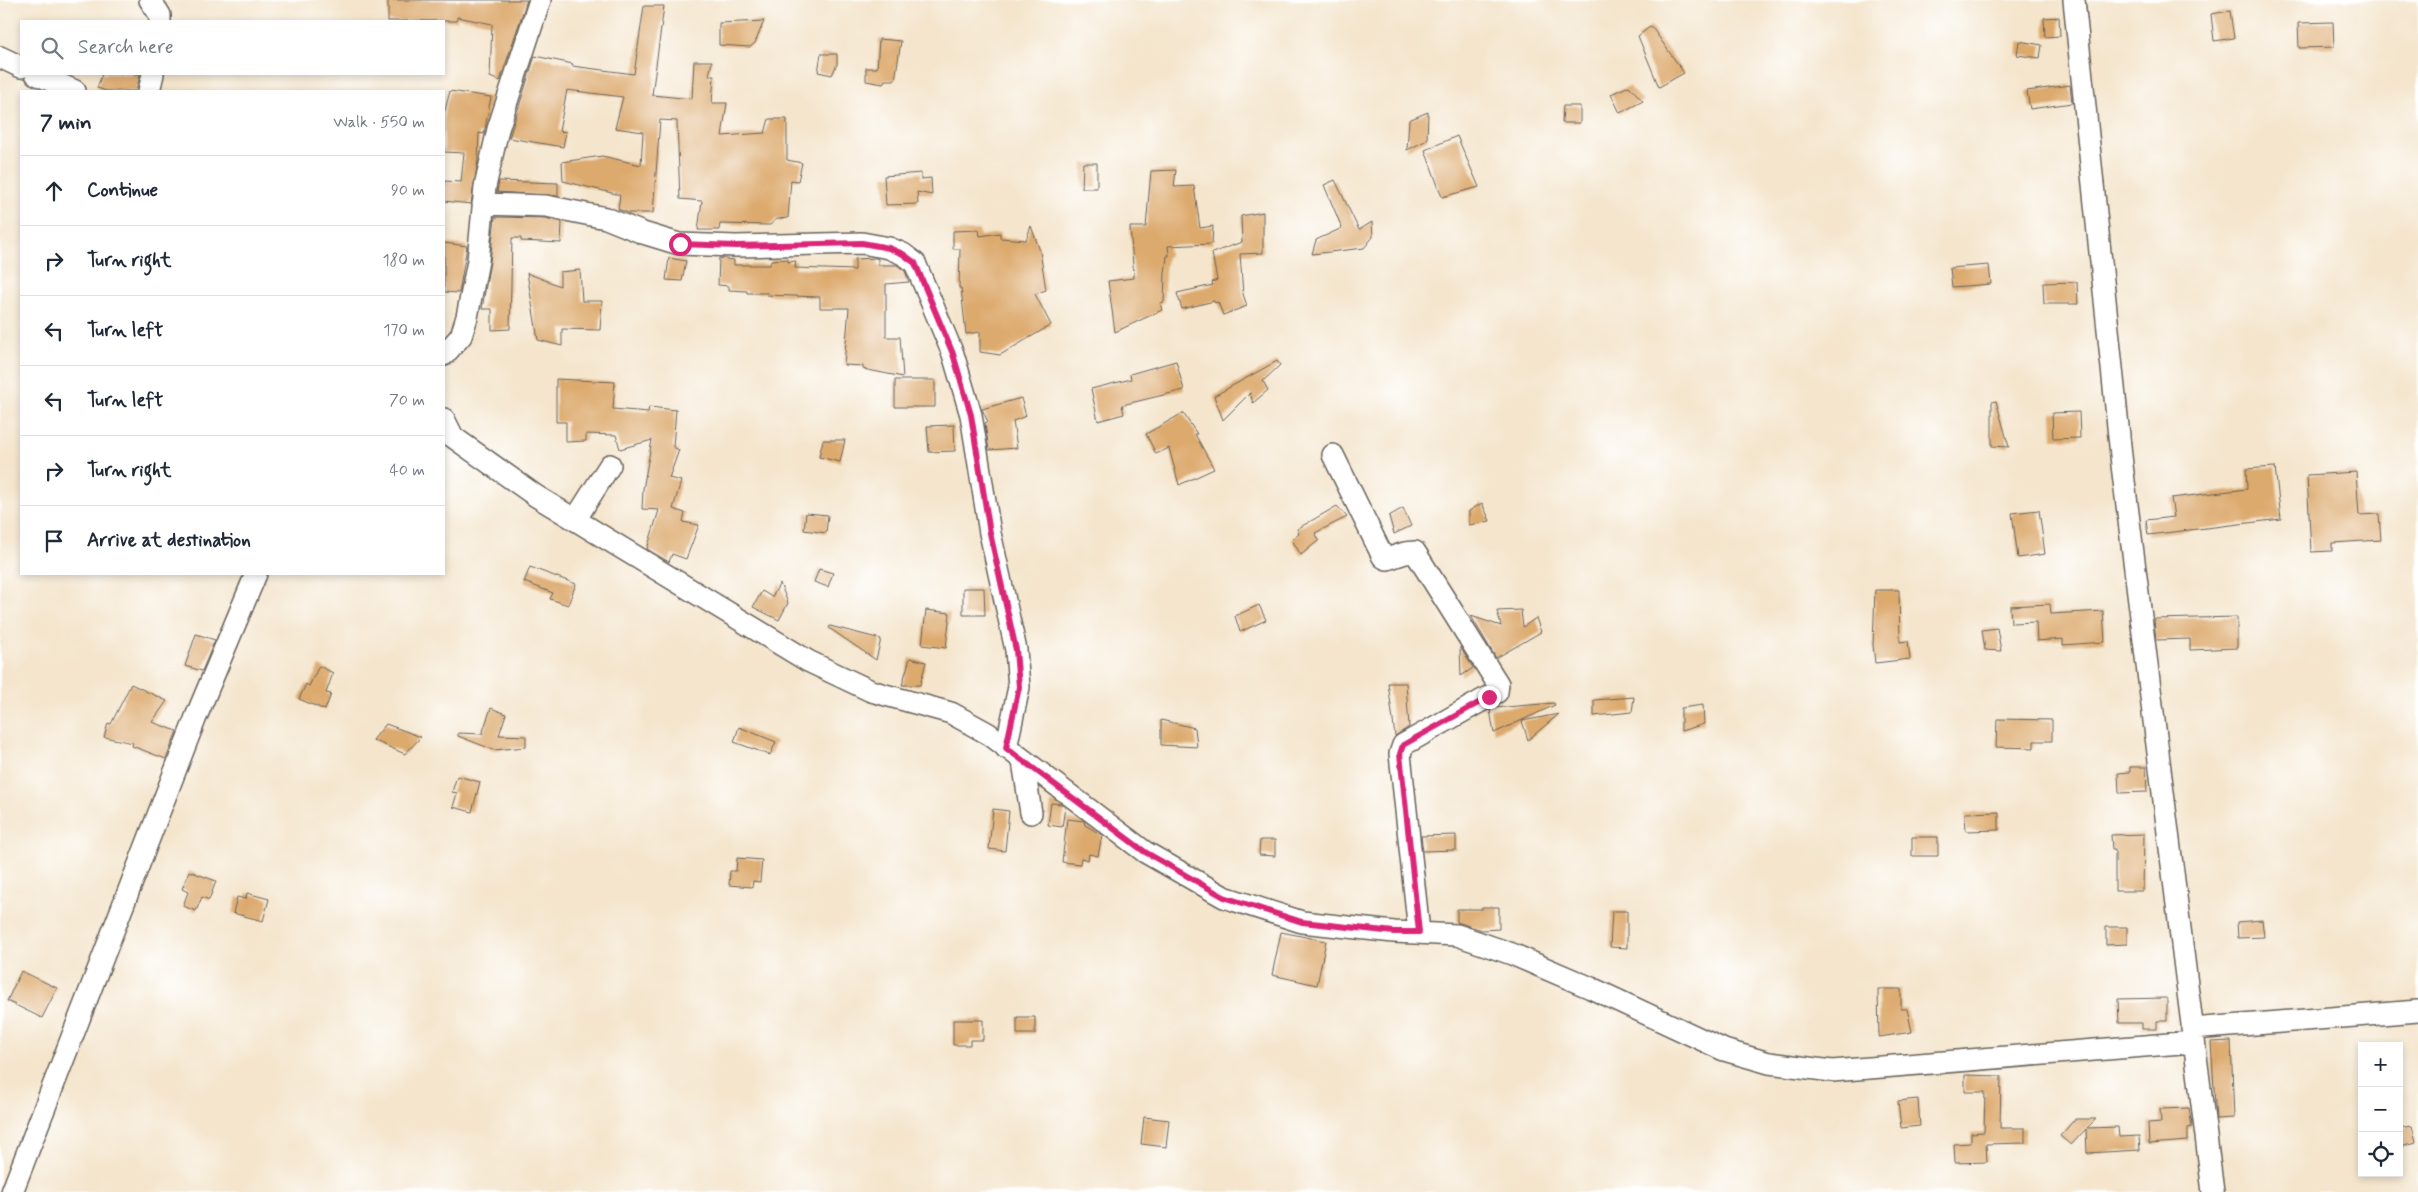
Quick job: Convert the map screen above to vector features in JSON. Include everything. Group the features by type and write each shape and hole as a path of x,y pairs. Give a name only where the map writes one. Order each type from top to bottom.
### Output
{"street":[{"path":"150,0 160,15 160,20"},
{"path":"445,354 461,336 467,317 478,261 485,186 498,129 540,0"},
{"path":"2074,0 2122,465 2213,1192"},
{"path":"0,57 20,67"},
{"path":"38,75 73,90"},
{"path":"149,90 154,75"},
{"path":"483,204 546,206 597,216 680,244 736,246 862,243 889,248 903,254 915,263 953,354 971,415 990,533 1016,650 1019,687 1006,748"},
{"path":"445,421 453,437 536,496 575,520 808,661 871,691 951,713 989,734 1022,761 1145,852 1224,897 1302,922 1394,932 1457,935 1512,954 1591,988 1724,1050 1770,1063 1832,1071 2193,1036 2418,1011"},
{"path":"1333,455 1383,557 1388,560 1405,553 1415,552 1498,684 1497,692 1403,745 1400,754 1419,932"},
{"path":"575,520 610,465"},
{"path":"12,1192 196,717 256,575"},
{"path":"1022,761 1031,813"}],"building":[{"path":"388,0 527,0 500,81 490,77 492,24 457,17 457,21 388,20"},
{"path":"644,6 664,6 652,95 692,99 694,61 712,61 709,76 714,76 712,103 727,103 722,136 765,133 769,119 787,119 787,160 802,163 798,181 791,180 788,218 777,219 770,225 720,224 719,230 698,230 702,201 680,199 677,121 660,120 653,213 628,213 618,209 620,195 563,181 562,162 602,156 641,165 643,132 615,128 623,97 567,90 559,131 566,132 563,147 509,138 535,56 573,64 572,66 634,74"},
{"path":"2230,11 2234,38 2214,41 2211,14"},
{"path":"2059,17 2060,36 2045,37 2044,18"},
{"path":"764,21 755,43 750,47 719,45 719,23"},
{"path":"2333,22 2334,47 2299,48 2298,23"},
{"path":"1651,26 1684,73 1659,87 1638,36"},
{"path":"879,39 901,41 895,80 885,80 883,84 866,81 866,68 877,68"},
{"path":"2019,41 2042,45 2040,58 2017,55"},
{"path":"821,54 837,54 837,64 832,75 818,72"},
{"path":"102,75 140,75 136,90 103,90 97,88"},
{"path":"2070,85 2072,103 2030,109 2027,91"},
{"path":"1629,86 1643,101 1620,113 1611,94"},
{"path":"450,91 491,97 484,134 479,133 478,160 471,204 445,201 445,181 461,182 464,153 445,152 445,110"},
{"path":"1563,106 1580,106 1580,123 1562,123"},
{"path":"1428,112 1427,140 1407,150 1409,120"},
{"path":"1457,136 1479,187 1442,197 1425,150"},
{"path":"1083,163 1097,163 1097,188 1082,188"},
{"path":"1176,170 1174,187 1194,186 1200,228 1213,226 1212,244 1168,246 1169,256 1167,256 1165,273 1164,302 1160,303 1162,310 1115,332 1108,281 1134,278 1130,227 1146,227 1151,171"},
{"path":"921,173 921,179 931,178 932,195 917,192 918,204 886,205 884,176"},
{"path":"1335,180 1359,230 1372,222 1373,237 1364,248 1312,254 1316,240 1342,228 1324,185"},
{"path":"499,181 558,183 558,196 497,192"},
{"path":"1263,212 1263,253 1240,254 1243,294 1247,306 1223,315 1218,302 1215,303 1214,301 1182,309 1177,293 1213,285 1212,282 1217,280 1212,253 1242,242 1241,216"},
{"path":"495,217 545,218 562,222 561,243 521,241 521,238 512,238 510,329 492,330 492,309 482,309"},
{"path":"1031,226 1040,251 1046,290 1035,294 1051,325 1000,355 980,352 980,332 966,334 961,288 959,288 960,249 953,249 953,231 979,230 980,236 1000,233 1000,238 1026,240"},
{"path":"445,243 467,246 459,293 445,292"},
{"path":"669,258 686,261 682,281 666,280"},
{"path":"719,258 734,260 734,265 770,265 771,260 788,259 788,262 796,261 795,268 855,270 855,259 876,258 878,259 878,265 897,265 905,271 909,282 886,284 886,337 900,337 903,377 863,369 863,366 844,365 849,308 820,308 820,297 767,295 768,293 747,293 747,291 729,290 729,286 718,285"},
{"path":"1989,265 1991,284 1952,287 1950,268"},
{"path":"580,270 582,301 602,301 600,330 562,329 562,346 538,340 527,273 560,286 560,272"},
{"path":"2077,282 2078,304 2044,304 2043,283"},
{"path":"1176,361 1184,390 1122,405 1124,414 1098,421 1091,389 1131,379 1130,374"},
{"path":"1277,361 1280,365 1263,381 1268,390 1253,403 1250,393 1223,420 1214,396"},
{"path":"556,379 615,382 613,409 648,412 649,407 676,410 673,447 679,450 669,478 681,481 673,509 685,513 683,522 699,525 686,559 672,554 669,562 647,549 659,510 642,509 643,489 652,440 620,449 616,435 586,434 586,441 566,442 566,422 556,422"},
{"path":"895,380 935,380 935,407 895,407"},
{"path":"1021,398 1026,416 1013,421 1017,448 989,450 985,423 988,422 982,409"},
{"path":"1996,401 2009,447 1992,446 1992,402"},
{"path":"2079,412 2080,438 2053,439 2052,413"},
{"path":"1183,413 1197,434 1195,434 1214,469 1179,485 1169,448 1156,454 1146,434"},
{"path":"954,425 955,451 929,452 927,426"},
{"path":"823,440 845,440 840,462 819,457"},
{"path":"2275,467 2281,519 2148,535 2146,520 2174,517 2171,498 2247,489 2246,469"},
{"path":"2356,472 2359,515 2379,514 2381,540 2332,543 2332,551 2311,552 2307,475"},
{"path":"1482,503 1490,521 1469,525 1469,511"},
{"path":"1337,506 1347,517 1315,533 1319,540 1301,555 1292,540 1299,534 1297,529"},
{"path":"1403,508 1411,526 1394,534 1389,516"},
{"path":"2039,510 2045,554 2018,558 2012,513"},
{"path":"806,513 828,515 826,533 804,530"},
{"path":"530,567 576,584 568,605 550,599 553,593 524,582"},
{"path":"819,569 833,573 828,587 814,582"},
{"path":"780,583 788,603 779,620 753,607 762,591 772,597"},
{"path":"963,588 984,588 985,615 963,615"},
{"path":"1875,590 1899,590 1900,642 1908,641 1910,659 1875,663 1873,645"},
{"path":"2050,604 2051,614 2103,611 2105,642 2063,645 2063,639 2037,641 2036,622 2011,623 2010,606"},
{"path":"1259,605 1266,620 1240,632 1235,616"},
{"path":"926,610 950,613 946,648 922,645"},
{"path":"1521,610 1523,627 1536,618 1541,632 1496,658 1471,616 1501,626 1497,611"},
{"path":"2237,617 2237,648 2190,650 2190,639 2156,640 2154,619"},
{"path":"830,626 881,639 876,660 829,628"},
{"path":"1997,628 2001,651 1985,650 1982,630"},
{"path":"196,634 215,640 202,671 185,666"},
{"path":"1460,647 1473,668 1461,676"},
{"path":"910,658 926,662 920,685 902,685"},
{"path":"319,666 333,673 326,693 331,694 325,710 299,699 306,684 309,686"},
{"path":"1388,683 1406,683 1409,727 1395,736"},
{"path":"131,684 167,701 152,722 177,731 166,759 132,746 133,743 104,737 108,723 111,724"},
{"path":"1634,697 1632,712 1594,716 1594,700"},
{"path":"1554,703 1555,705 1494,733 1490,710 1494,708"},
{"path":"1703,705 1704,724 1681,731 1681,708"},
{"path":"491,708 506,714 499,735 526,736 526,747 494,750 458,736 458,733 482,734"},
{"path":"1559,714 1528,740 1522,721"},
{"path":"1997,719 2052,720 2052,741 2034,741 2034,748 1996,747"},
{"path":"1161,720 1195,728 1197,747 1161,745"},
{"path":"386,724 421,737 405,754 373,740"},
{"path":"739,727 776,742 770,755 734,742"},
{"path":"2130,767 2146,767 2147,792 2119,793 2118,773 2130,772"},
{"path":"457,776 480,782 472,812 453,807 457,793 452,792"},
{"path":"1051,803 1061,804 1065,807 1062,827 1048,825"},
{"path":"993,809 1009,811 1005,851 989,849"},
{"path":"1999,812 1999,830 1966,831 1965,813"},
{"path":"1067,819 1084,821 1085,825 1102,835 1098,856 1089,854 1088,860 1081,858 1080,864 1062,862"},
{"path":"2144,834 2143,891 2115,891 2115,849 2112,849 2111,835"},
{"path":"1456,835 1456,850 1423,851 1421,836"},
{"path":"1912,837 1938,837 1938,856 1912,856"},
{"path":"1260,840 1275,840 1275,856 1259,855"},
{"path":"737,858 762,860 760,882 753,881 752,887 729,885 730,871 736,871"},
{"path":"189,871 216,881 209,900 202,897 196,911 183,906 188,892 182,889"},
{"path":"247,893 269,899 263,921 233,913 237,897 246,899"},
{"path":"1482,907 1499,907 1499,929 1482,930 1457,922 1457,909 1482,909"},
{"path":"1612,911 1627,911 1627,948 1610,947"},
{"path":"2262,920 2264,937 2238,938 2237,922"},
{"path":"2106,927 2127,927 2127,944 2106,945"},
{"path":"1281,932 1326,941 1317,985 1272,975"},
{"path":"21,971 57,988 42,1018 7,1001"},
{"path":"1878,989 1901,989 1901,1009 1907,1009 1912,1032 1879,1037"},
{"path":"2167,998 2167,1021 2157,1021 2157,1029 2142,1029 2142,1023 2119,1023 2118,999"},
{"path":"1017,1017 1035,1017 1035,1034 1017,1034"},
{"path":"953,1020 983,1020 983,1040 970,1040 970,1045 953,1045"},
{"path":"2231,1041 2234,1118 2216,1119 2211,1042"},
{"path":"1965,1075 2001,1076 2000,1128 2025,1128 2025,1143 1986,1144 1987,1162 1955,1163 1954,1144 1971,1143 1971,1133 1984,1132 1985,1092 1965,1092"},
{"path":"1918,1099 1920,1126 1901,1128 1898,1101"},
{"path":"2189,1108 2192,1127 2188,1128 2188,1141 2149,1144 2148,1123 2161,1122 2160,1109"},
{"path":"1144,1117 1169,1120 1166,1147 1141,1144"},
{"path":"2075,1119 2096,1119 2087,1128 2118,1127 2119,1137 2139,1136 2140,1150 2087,1153 2086,1129 2071,1145 2060,1136"},
{"path":"2412,1126 2416,1143 2403,1146 2403,1127"}],"route":[{"path":"680,244 736,246 862,243 889,248 903,254 915,263 953,354 971,415 990,533 1016,650 1019,687 1006,748 1145,852 1224,897 1302,922 1394,932 1419,932 1400,754 1403,745 1489,697"}]}
